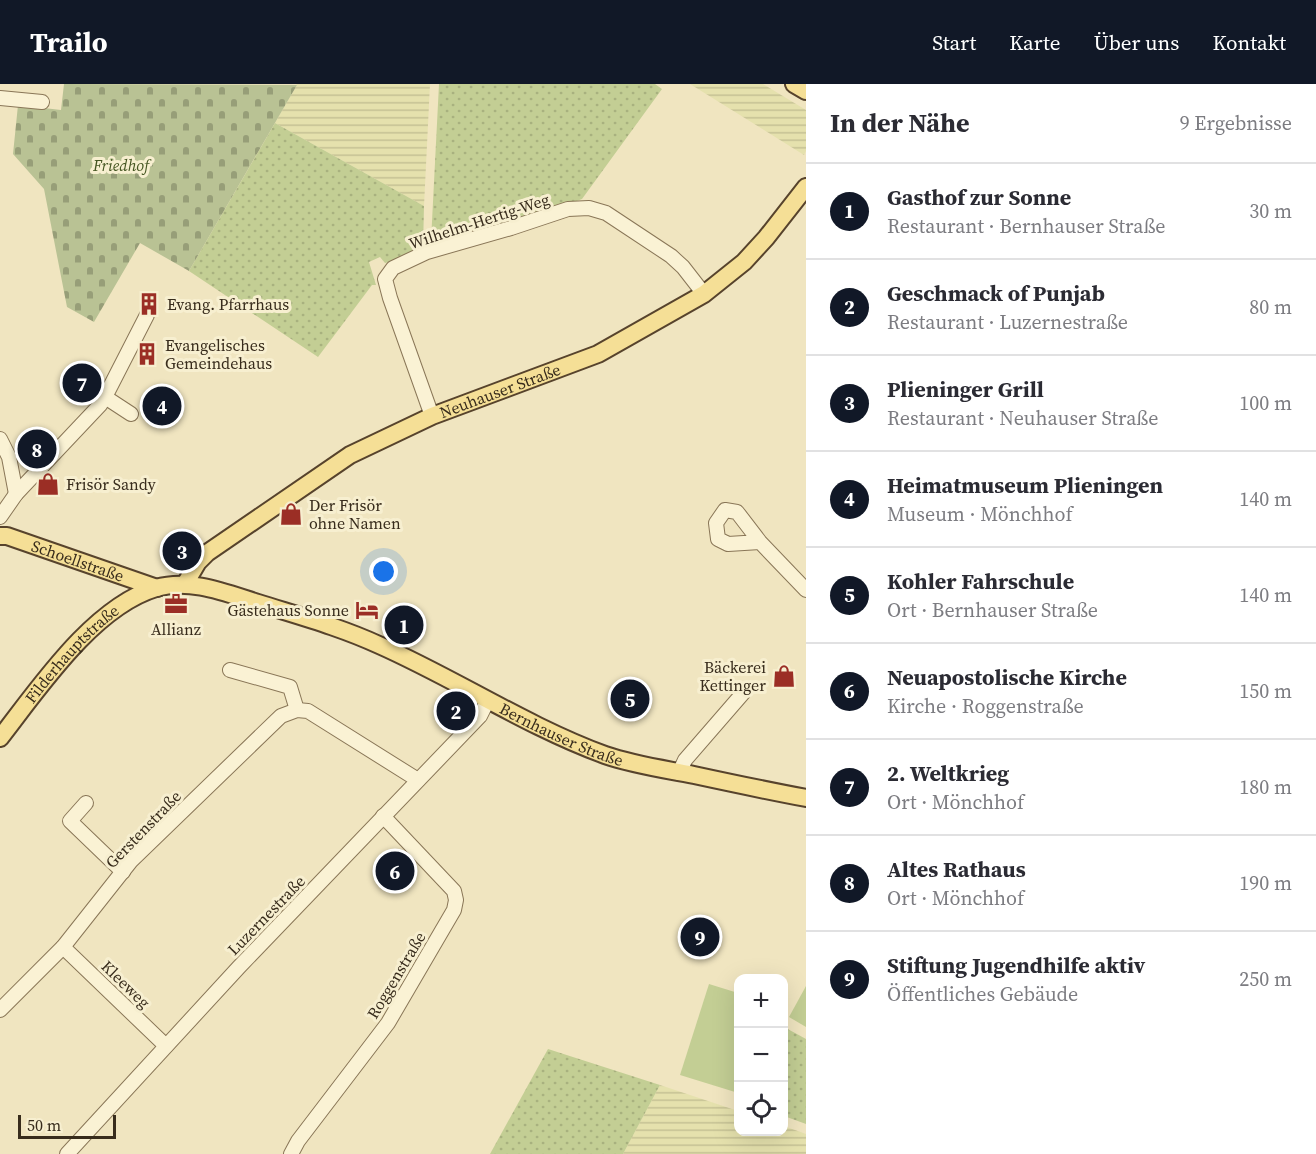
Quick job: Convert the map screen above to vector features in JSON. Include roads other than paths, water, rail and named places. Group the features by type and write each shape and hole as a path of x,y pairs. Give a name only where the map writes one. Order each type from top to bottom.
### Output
{"main road":[{"path":"794,84 806,91"},
{"name":"Neuhauser Straße","path":"185,584 198,562 207,553 350,455 432,417 598,354 704,294 744,262 806,187"},
{"name":"Schoellstraße","path":"4,536 157,588"},
{"path":"127,578 128,599"},
{"name":"Bernhauser Straße","path":"157,588 185,584 216,590 350,633 413,661 488,700 602,754 637,765 806,798"},
{"name":"Filderhauptstraße","path":"0,738 64,657 92,630 128,599 157,588"}],"street":[{"path":"0,98 42,102"},
{"name":"Wilhelm-Hertig-Weg","path":"432,417 385,279 393,268 427,252 568,209 589,208 606,213 671,256 683,267 704,294"},
{"path":"4,536 2,515 16,494 100,405 147,315"},
{"path":"105,397 130,414"},
{"path":"0,439 9,457 16,494"},
{"path":"760,542 806,590"},
{"path":"230,670 290,687 297,710 308,711 418,780"},
{"path":"679,773 685,760 744,692"},
{"name":"Luzernestraße","path":"67,1154 166,1046 480,716 488,700"},
{"name":"Gerstenstraße","path":"0,1010 63,947 131,861 281,716 297,710"},
{"path":"86,803 70,821 123,872"},
{"name":"Roggenstraße","path":"291,1154 298,1141 388,1023 454,910 456,900 454,891 383,816"},
{"name":"Kleeweg","path":"63,947 166,1046"}],"place":[{"name":"Evang. Pfarrhaus","path":"149,304"},
{"name":"Evangelisches Gemeindehaus","path":"147,354"},
{"name":"2. Weltkrieg","path":"82,383"},
{"name":"Heimatmuseum Plieningen","path":"162,406"},
{"name":"Altes Rathaus","path":"37,449"},
{"name":"Frisör Sandy","path":"48,484"},
{"name":"Der Frisör ohne Namen","path":"291,514"},
{"name":"Plieninger Grill","path":"182,551"},
{"name":"Allianz","path":"176,604"},
{"name":"Gästehaus Sonne","path":"367,610"},
{"name":"Gasthof zur Sonne","path":"404,625"},
{"name":"Bäckerei Kettinger","path":"784,676"},
{"name":"Kohler Fahrschule","path":"630,699"},
{"name":"Geschmack of Punjab","path":"456,711"},
{"name":"Neuapostolische Kirche","path":"395,871"},
{"name":"Stiftung Jugendhilfe aktiv","path":"700,937"}],"park label":[{"name":"Friedhof","path":"121,165"}]}
